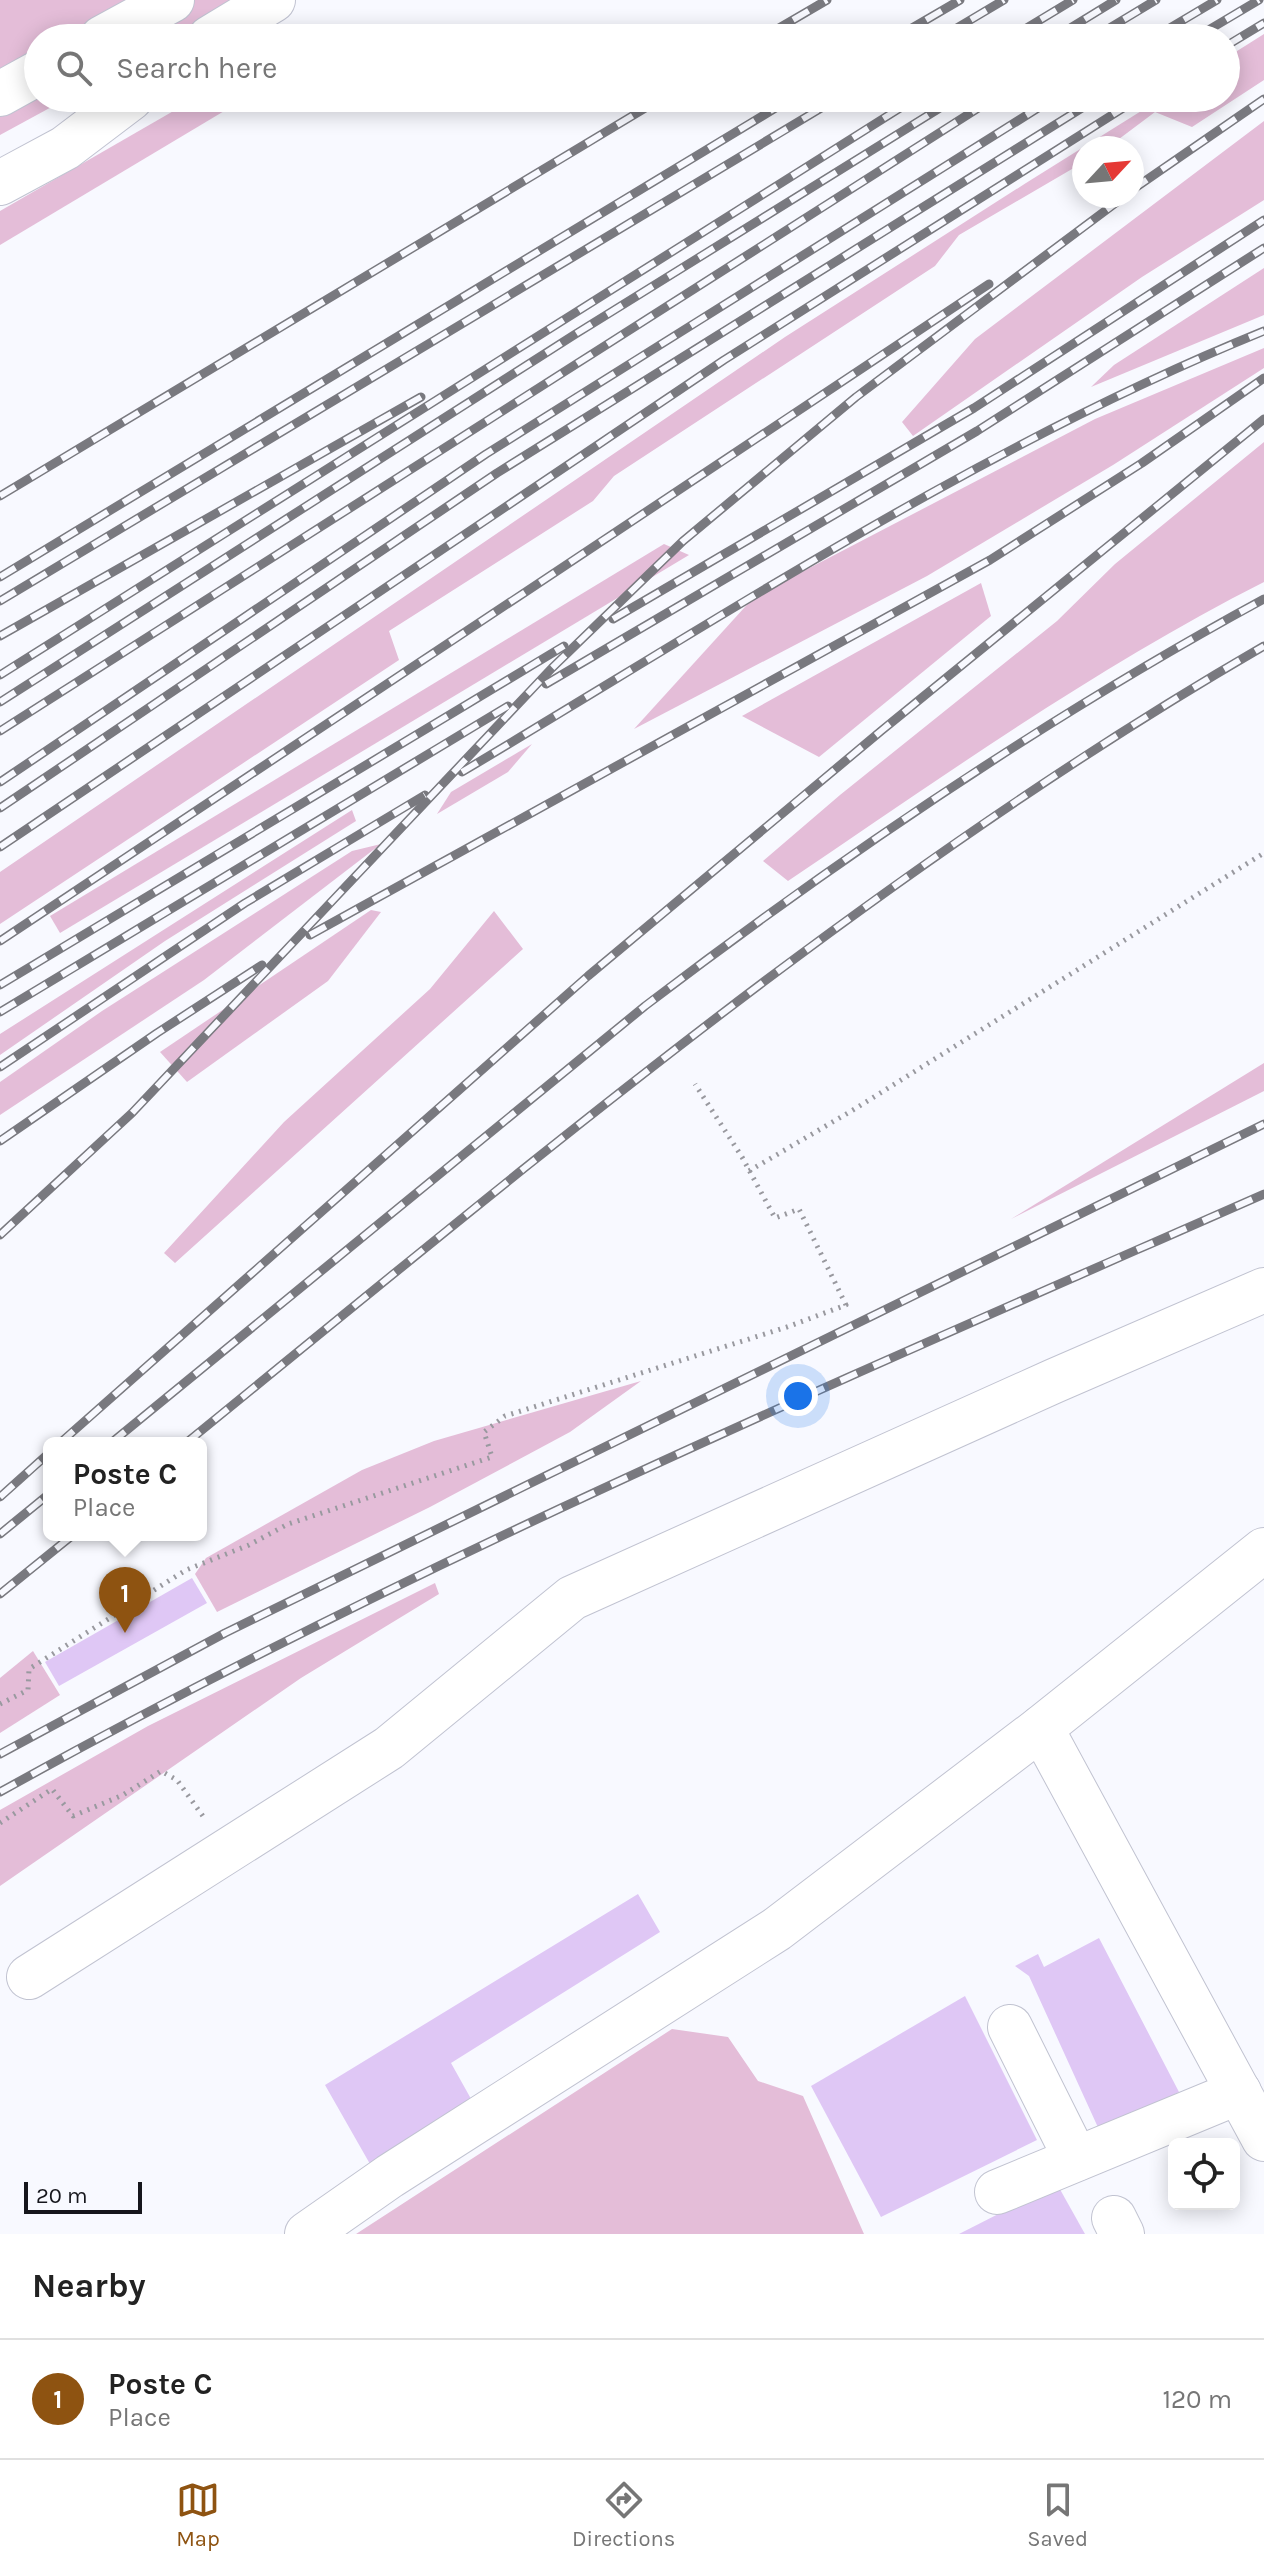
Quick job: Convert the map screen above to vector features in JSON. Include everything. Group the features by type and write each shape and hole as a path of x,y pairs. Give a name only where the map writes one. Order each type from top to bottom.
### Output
{"lane":[{"path":"128,24 172,0"},
{"path":"233,24 273,0"},
{"path":"0,94 24,81"},
{"path":"0,183 65,148 113,112"},
{"path":"29,1977 389,1748 572,1598 1264,1290"},
{"path":"307,2234 390,2176 777,1929 1041,1728 1264,1550"},
{"path":"1041,1728 1264,2139"},
{"path":"1010,2027 1076,2159"},
{"path":"997,2192 1239,2092"}],"path":[{"path":"749,1171 853,1110 1264,853"},
{"path":"0,1704 28,1690 29,1669 186,1570 249,1545 288,1524 492,1457 484,1432 505,1416 772,1332 846,1305 799,1209 775,1218 695,1084"},
{"path":"0,1823 52,1789 73,1816 123,1795 161,1771 172,1774 187,1794"}],"shaded area":[{"path":"0,0 245,0 202,24 24,24 24,112 42,112 0,135"},
{"path":"1264,34 1264,80 1240,96 1240,49"},
{"path":"172,112 223,112 0,245 0,211"},
{"path":"1140,112 1155,112 1123,136 1101,136"},
{"path":"1155,112 1215,112 1192,127"},
{"path":"1264,121 1264,200 1142,277 913,436 902,422 975,339"},
{"path":"1072,154 1072,169 959,235 935,266 614,476 593,501 389,631 399,660 0,924 0,872 785,337"},
{"path":"1264,268 1264,315 1091,387 1114,365"},
{"path":"1264,348 1264,368 1113,465 927,576 634,729 754,597 1095,419"},
{"path":"1264,442 1264,582 1081,686 788,881 763,861 840,795 1057,621 1115,564"},
{"path":"664,544 689,555 60,933 50,916"},
{"path":"981,583 991,616 819,757 742,716"},
{"path":"532,744 508,772 437,814 451,792"},
{"path":"352,810 356,821 165,941 0,1055 0,1034"},
{"path":"381,844 204,980 0,1115 0,1082 102,1011 352,851"},
{"path":"371,910 381,912 328,981 187,1082 160,1052"},
{"path":"494,911 523,949 175,1263 164,1253 284,1122 430,989"},
{"path":"1264,1063 1264,1091 1011,1219"},
{"path":"641,1381 570,1432 430,1507 217,1612 195,1574 206,1558 362,1470 434,1441"},
{"path":"435,1583 439,1594 301,1678 0,1886 0,1810 148,1726"},
{"path":"33,1651 60,1695 0,1733 0,1678"},
{"path":"672,2029 728,2037 758,2081 803,2096 864,2234 356,2234"}],"building":[{"path":"192,1578 207,1603 59,1686 45,1662"},
{"path":"638,1894 660,1932 451,2063 475,2106 370,2164 325,2085"},
{"path":"1099,1938 1179,2092 1101,2134 1029,1976 1015,1966 1038,1954 1044,1967"},
{"path":"965,1996 1037,2140 881,2217 811,2086"},
{"path":"1057,2184 1085,2234 959,2234"}],"railway":[{"path":"786,24 827,0"},
{"path":"919,24 960,0"},
{"path":"964,24 1004,0"},
{"path":"1033,24 1073,0"},
{"path":"1077,24 1116,0"},
{"path":"1116,24 1156,0"},
{"path":"1177,24 1217,0"},
{"path":"1219,24 1259,0"},
{"path":"1240,38 1264,23"},
{"path":"1144,182 1264,99"},
{"path":"0,496 639,112"},
{"path":"0,577 769,112"},
{"path":"0,601 815,112"},
{"path":"0,675 894,112"},
{"path":"0,702 574,335 933,112"},
{"path":"0,731 972,112"},
{"path":"0,782 486,454 1032,112"},
{"path":"0,808 497,473 1076,112"},
{"path":"0,847 724,360 1117,112"},
{"path":"0,1235 132,1113 552,668 683,541 856,397 1109,208"},
{"path":"613,619 974,408 1264,220"},
{"path":"546,684 977,431 1264,248"},
{"path":"0,941 989,284"},
{"path":"462,772 756,594 955,480 1056,426 1264,331"},
{"path":"310,935 990,560 1142,463 1264,378"},
{"path":"0,636 421,397"},
{"path":"67,1437 588,976 881,731 1264,419"},
{"path":"118,1437 645,1006 719,950 947,790 1103,691 1264,599"},
{"path":"0,985 564,646"},
{"path":"193,1437 577,1126 843,923 980,826 1120,733 1264,646"},
{"path":"0,1012 508,706"},
{"path":"0,1067 245,903 425,795"},
{"path":"0,1141 262,965"},
{"path":"0,1754 225,1633 1264,1124"},
{"path":"0,1792 310,1629 625,1478 1264,1194"},
{"path":"0,1497 43,1458"},
{"path":"0,1534 43,1499"},
{"path":"0,1594 66,1541"}],"place":[{"name":"Poste C","path":"125,1633"}]}
